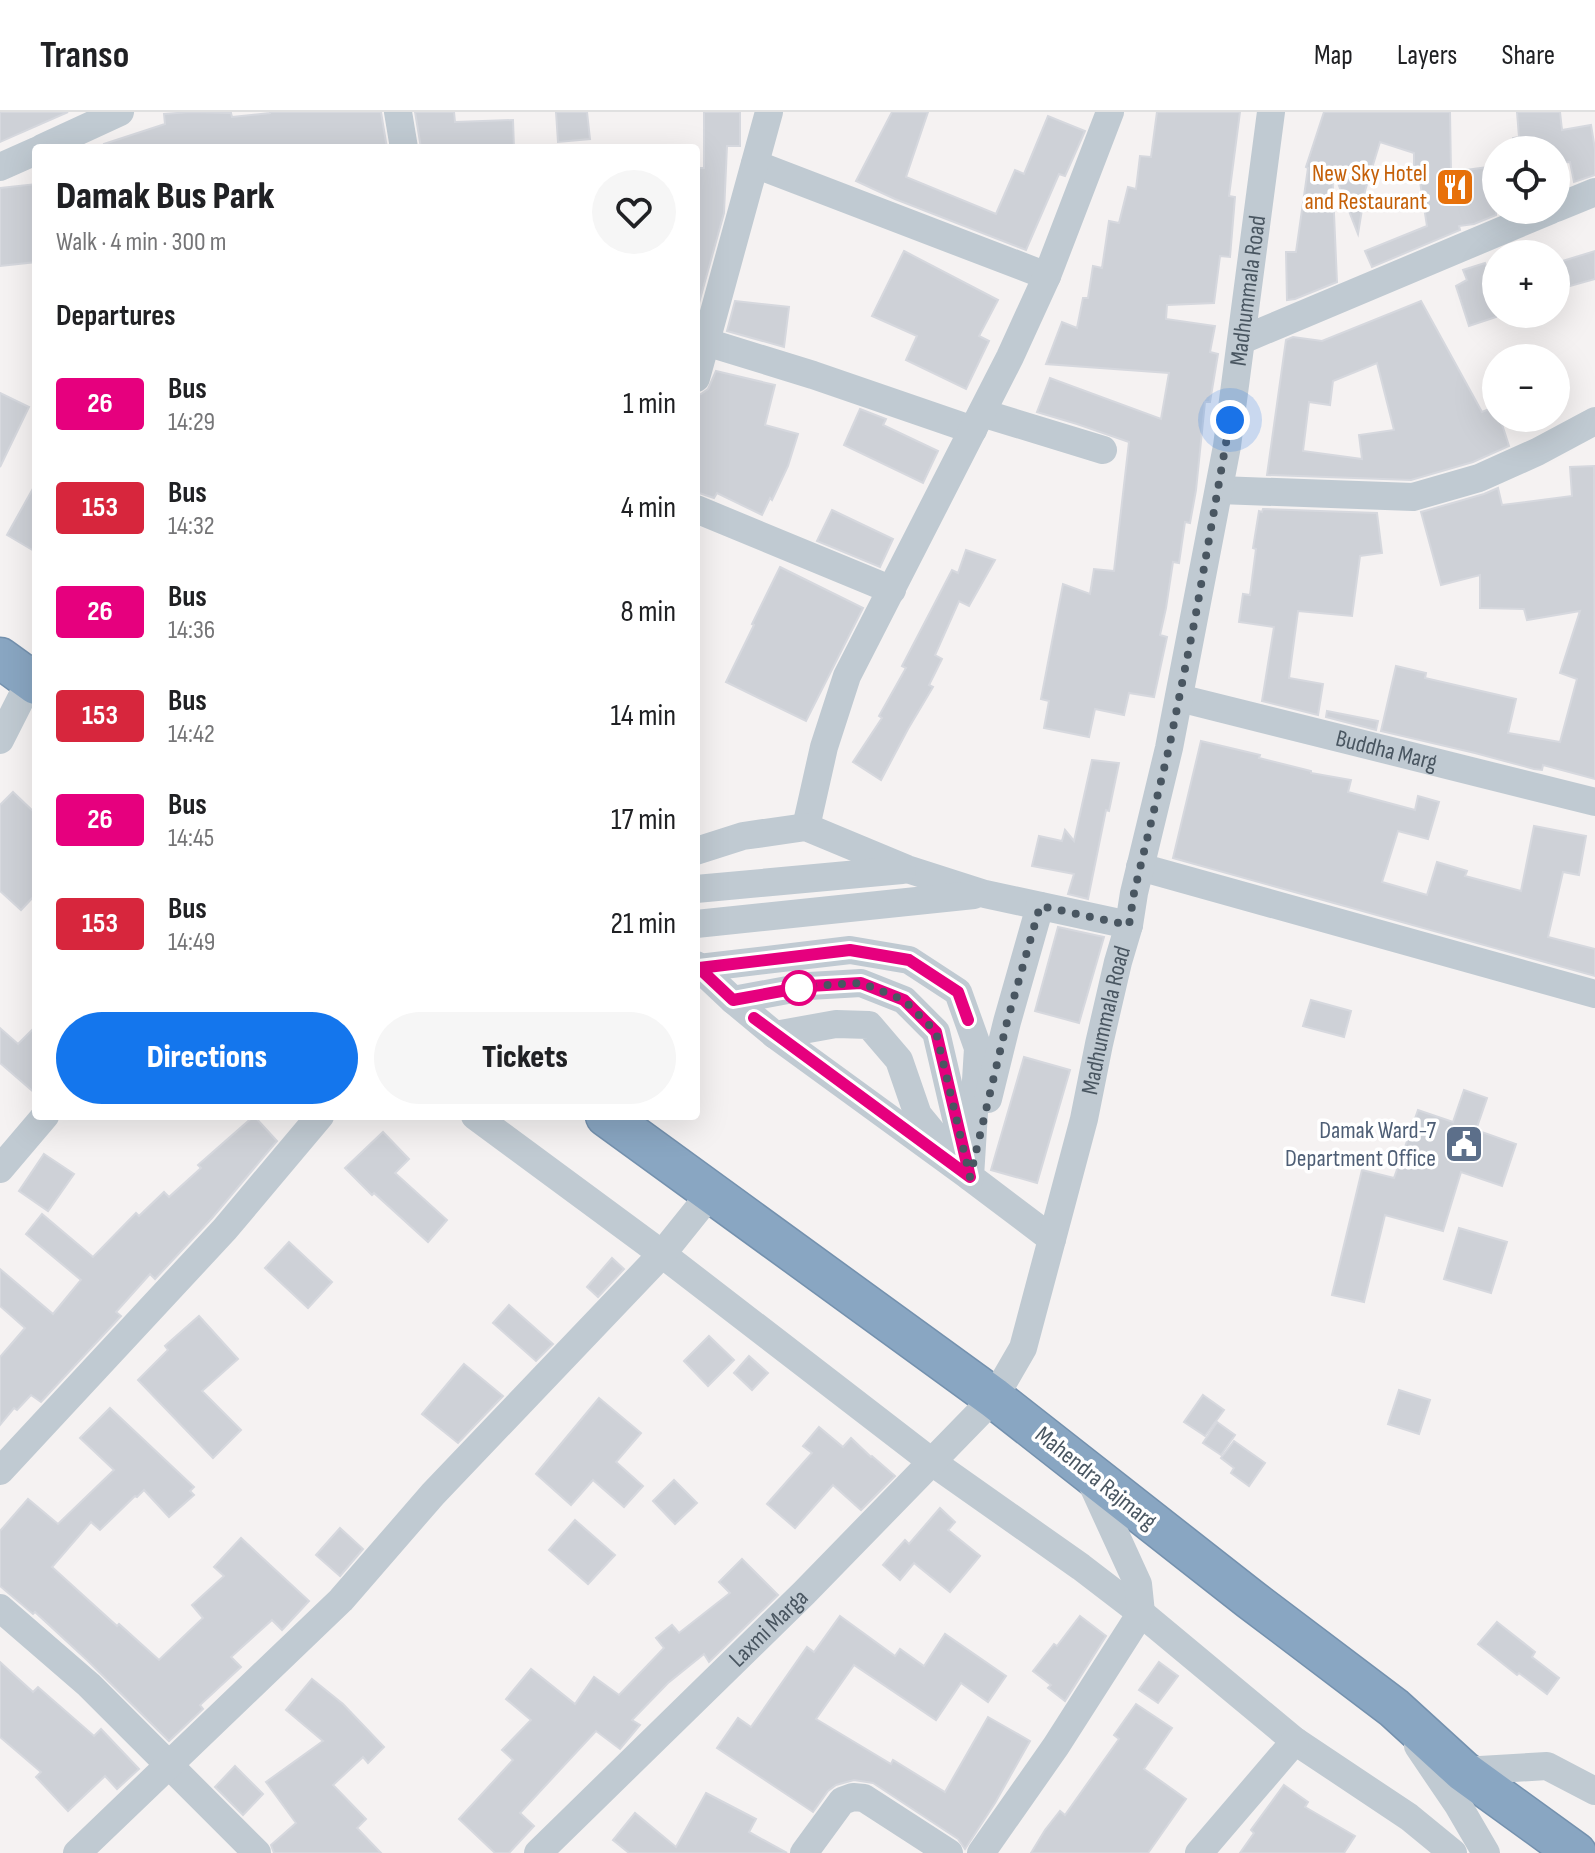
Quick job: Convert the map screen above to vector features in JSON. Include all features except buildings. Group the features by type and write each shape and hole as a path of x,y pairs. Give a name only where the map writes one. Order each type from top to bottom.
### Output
{"highway":[{"name":"Mahendra Rajmarg","path":"611,1120 994,1398 1394,1708 1463,1771 1576,1853"}],"street":[{"path":"51,144 120,112"},
{"path":"398,112 403,144"},
{"path":"700,364 769,112"},
{"path":"806,827 824,747 847,676 1010,357 1047,276 1110,112"},
{"name":"Madhummala Road","path":"994,1398 1023,1348 1084,1119 1169,748 1219,490 1271,112"},
{"path":"0,167 32,153"},
{"path":"755,164 1047,276"},
{"path":"1570,202 1595,192"},
{"path":"1242,340 1518,224"},
{"path":"706,342 978,421 1103,450"},
{"path":"1219,490 1413,497 1479,478 1595,421"},
{"path":"700,511 892,590"},
{"path":"0,740 28,675"},
{"name":"Buddha Marg","path":"1179,698 1595,802"},
{"path":"700,850 743,836 806,827 907,869 985,894 1129,925"},
{"path":"1140,867 1595,994"},
{"path":"700,889 907,869"},
{"path":"700,924 985,894"},
{"path":"970,1177 1007,1022 1040,906"},
{"path":"700,966 850,950 909,960 958,992 978,1048 970,1177"},
{"path":"700,968 775,1035 1052,1239"},
{"path":"733,1000 809,986 861,983 904,1000 936,1032 970,1177"},
{"path":"775,1035 836,1024 869,1025 899,1060 918,1115 970,1177"},
{"path":"0,1169 42,1120"},
{"path":"0,1471 225,1229 317,1120"},
{"path":"480,1120 662,1254 932,1462 1081,1567 1295,1741 1409,1817 1453,1853"},
{"path":"77,1853 341,1600 433,1494 662,1254 711,1193"},
{"name":"Laxmi Marga","path":"538,1853 804,1593 994,1398"},
{"path":"983,1852 1056,1746 1141,1613 1138,1584 1087,1473"},
{"path":"0,1608 89,1685 257,1853"},
{"path":"1394,1708 1486,1853"},
{"path":"1199,1853 1295,1741"},
{"path":"1463,1771 1547,1766 1595,1791"},
{"path":"804,1853 842,1801 853,1797 864,1798 949,1853"}],"bus line":[{"name":"26","path":"700,968 850,950 909,960 958,992 968,1020"},
{"name":"26","path":"700,969 733,1000 809,986 861,983 904,1000 936,1032 970,1177 754,1018"}],"place":[{"name":"New Sky Hotel and Restaurant","path":"1455,187"},
{"name":"Damak Ward-7 Department Office","path":"1464,1144"}],"route":[{"path":"799,988 861,983 904,1000 936,1032 970,1177 1007,1022 1040,906 1129,925 1195,619 1230,420"}]}
